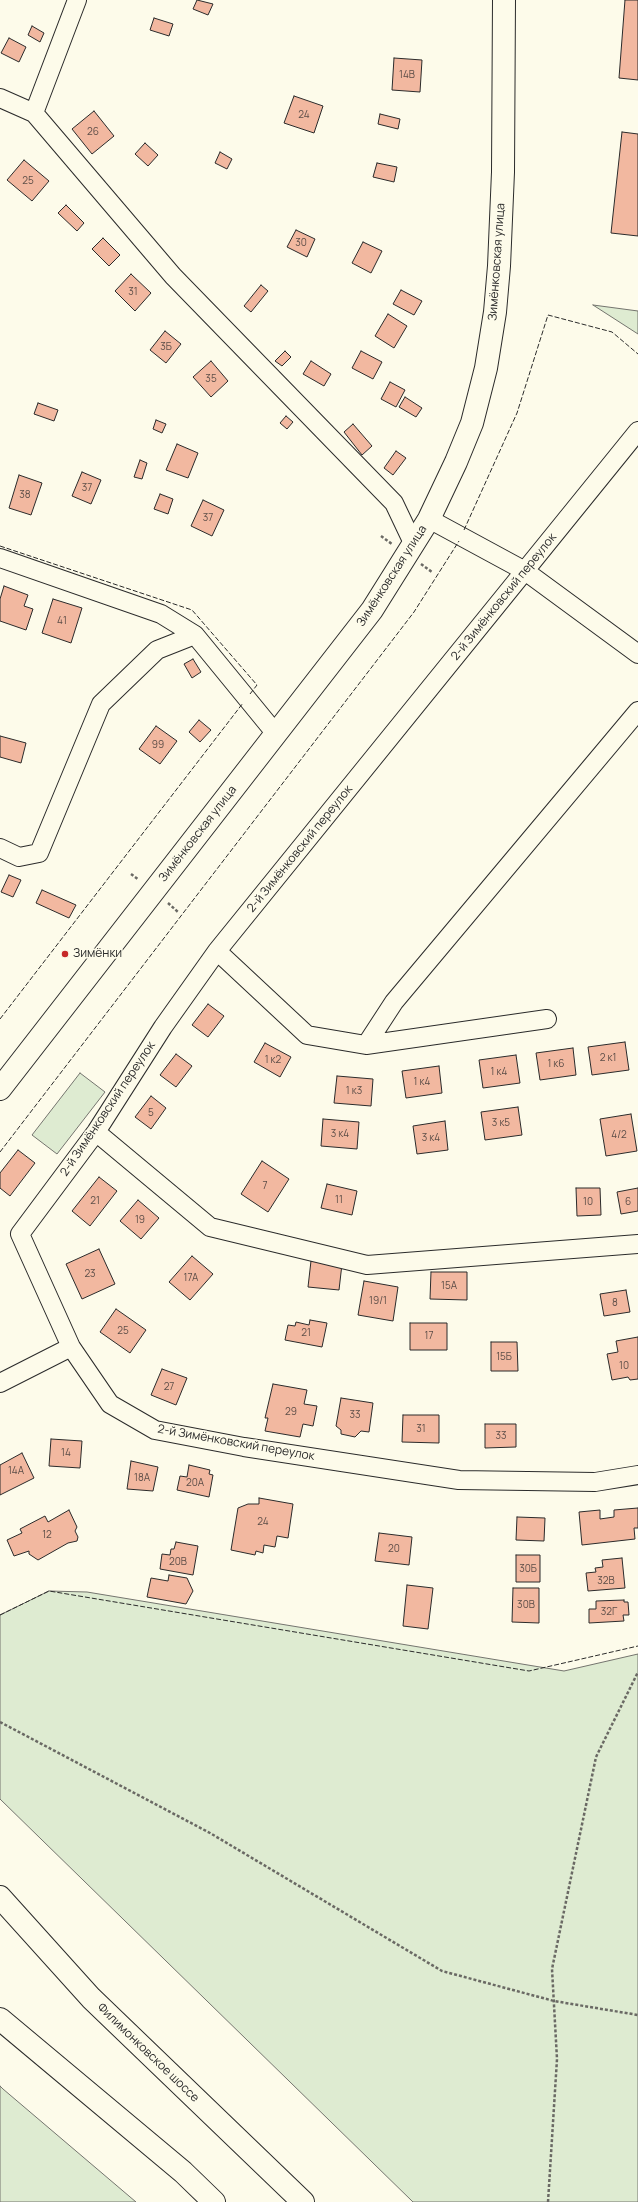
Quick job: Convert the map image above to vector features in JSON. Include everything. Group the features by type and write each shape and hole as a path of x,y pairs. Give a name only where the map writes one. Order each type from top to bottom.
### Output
{"main road":[{"name":"Зимёнковская улица","path":"0,1090 372,610 429,519 456,462 472,423 492,338 499,266 503,172 504,0"},
{"name":"Филимонковское шоссе","path":"0,1897 91,1998 303,2202"},
{"path":"0,2019 184,2172 214,2202"}],"street":[{"path":"34,113 78,0"},
{"path":"0,98 34,113 173,276 394,503 413,543"},
{"name":"2-й Зимёнковский переулок","path":"638,431 217,951 163,1027 96,1132 20,1234 71,1347 110,1404 154,1430 244,1447 459,1480 595,1482 638,1475"},
{"path":"429,519 525,571 638,654"},
{"path":"0,558 161,614 195,635 276,734"},
{"path":"0,848 19,857 39,853 101,704 157,650 195,635"},
{"path":"366,1045 394,1002 638,711"},
{"path":"217,951 306,1035 366,1045 547,1019"},
{"path":"96,1132 210,1227 367,1265 638,1244"},
{"path":"0,1383 71,1347"}],"path":[{"path":"548,2202 557,2059 552,1969 596,1756 638,1672"},
{"path":"0,1722 210,1833 442,1971 554,2001 638,2015"}],"green space":[{"path":"593,305 638,311 638,334"},
{"path":"80,1073 105,1092 57,1154 32,1135"},
{"path":"49,1591 87,1592 564,1671 638,1654 638,2202 413,2202 0,1799 0,1615"},
{"path":"0,2086 3,2089 136,2202 0,2202"}],"building":[{"path":"197,0 213,4 208,15 193,9"},
{"path":"625,0 638,0 638,80 619,78"},
{"path":"154,18 173,24 169,36 150,30"},
{"path":"32,26 44,33 40,42 28,35"},
{"path":"9,38 26,47 19,62 1,53"},
{"path":"394,58 422,60 420,92 392,90"},
{"path":"294,96 323,106 314,133 284,123"},
{"path":"94,111 114,136 92,154 72,129"},
{"path":"380,114 400,119 398,129 378,124"},
{"path":"622,132 638,134 638,236 611,233"},
{"path":"145,143 158,155 148,166 135,154"},
{"path":"220,152 232,159 227,169 215,163"},
{"path":"24,160 49,181 32,201 7,180"},
{"path":"377,163 397,167 394,182 373,177"},
{"path":"66,205 84,223 77,231 58,213"},
{"path":"296,230 315,239 307,257 287,247"},
{"path":"103,238 120,255 109,266 92,249"},
{"path":"363,242 382,251 371,273 352,263"},
{"path":"131,274 151,293 135,311 115,291"},
{"path":"261,285 268,291 251,312 244,306"},
{"path":"401,290 422,301 414,315 393,304"},
{"path":"388,314 407,326 394,348 375,336"},
{"path":"165,331 181,344 166,363 150,350"},
{"path":"285,351 291,357 282,366 275,361"},
{"path":"361,351 382,362 373,379 352,368"},
{"path":"211,361 228,381 211,397 193,377"},
{"path":"311,361 331,374 324,386 303,374"},
{"path":"390,382 405,390 396,407 381,399"},
{"path":"405,397 422,408 416,417 399,407"},
{"path":"38,403 58,410 54,421 34,414"},
{"path":"286,416 293,422 287,429 280,423"},
{"path":"156,420 166,424 162,433 153,429"},
{"path":"353,424 372,446 362,455 344,432"},
{"path":"177,444 198,453 188,478 166,470"},
{"path":"396,451 406,458 393,475 384,468"},
{"path":"140,460 147,463 142,479 134,477"},
{"path":"82,472 101,480 91,504 72,496"},
{"path":"19,475 42,483 31,515 9,508"},
{"path":"160,494 173,499 168,514 154,509"},
{"path":"203,500 224,510 212,536 191,526"},
{"path":"4,586 28,595 24,606 33,609 26,630 0,621 0,599"},
{"path":"53,599 82,608 71,643 42,633"},
{"path":"193,659 201,672 192,678 184,664"},
{"path":"199,720 211,730 200,742 189,732"},
{"path":"156,726 177,741 160,764 139,749"},
{"path":"0,736 26,743 21,763 0,757"},
{"path":"9,875 21,880 13,897 1,892"},
{"path":"42,890 76,905 69,918 36,903"},
{"path":"208,1004 224,1016 208,1037 192,1025"},
{"path":"625,1042 629,1070 592,1075 588,1047"},
{"path":"265,1043 291,1057 280,1077 254,1062"},
{"path":"573,1048 576,1075 540,1080 536,1053"},
{"path":"176,1054 192,1066 176,1087 160,1075"},
{"path":"516,1055 520,1083 483,1088 479,1060"},
{"path":"439,1066 442,1093 406,1098 402,1071"},
{"path":"337,1076 373,1079 371,1106 334,1103"},
{"path":"151,1096 166,1108 151,1129 135,1117"},
{"path":"518,1107 522,1135 485,1140 481,1112"},
{"path":"631,1114 637,1151 606,1156 600,1119"},
{"path":"323,1119 359,1122 357,1149 321,1146"},
{"path":"445,1121 448,1150 417,1154 413,1126"},
{"path":"18,1150 35,1163 10,1196 0,1188 0,1173"},
{"path":"262,1161 289,1179 268,1212 241,1194"},
{"path":"99,1177 117,1191 90,1226 72,1211"},
{"path":"327,1184 357,1191 352,1215 321,1208"},
{"path":"576,1188 600,1188 601,1215 577,1216"},
{"path":"638,1188 638,1211 621,1214 617,1192"},
{"path":"138,1200 159,1218 141,1239 120,1221"},
{"path":"99,1249 115,1284 82,1299 66,1264"},
{"path":"192,1256 213,1274 190,1300 169,1282"},
{"path":"311,1261 342,1264 339,1290 308,1287"},
{"path":"431,1272 467,1272 467,1300 430,1299"},
{"path":"364,1281 398,1287 393,1321 358,1315"},
{"path":"626,1290 630,1312 604,1316 600,1294"},
{"path":"116,1309 146,1330 130,1353 100,1332"},
{"path":"310,1320 327,1323 322,1347 285,1340 288,1325 295,1326 296,1322 309,1325"},
{"path":"410,1323 447,1323 447,1350 410,1350"},
{"path":"638,1337 638,1379 630,1380 628,1377 612,1380 607,1354 618,1352 616,1341"},
{"path":"491,1342 517,1342 518,1371 491,1371"},
{"path":"162,1369 187,1378 176,1405 151,1395"},
{"path":"273,1384 307,1390 304,1404 317,1406 313,1426 303,1424 300,1437 265,1431 268,1418 265,1418"},
{"path":"341,1398 373,1403 369,1432 361,1431 355,1437 341,1434 341,1430 336,1426"},
{"path":"403,1415 439,1415 439,1443 402,1442"},
{"path":"485,1424 516,1424 516,1447 485,1448"},
{"path":"51,1439 82,1441 80,1468 49,1466"},
{"path":"22,1453 34,1478 0,1495 0,1465"},
{"path":"131,1461 158,1467 153,1491 127,1489"},
{"path":"189,1465 210,1470 209,1474 213,1475 209,1497 177,1490 180,1476 187,1477"},
{"path":"259,1498 293,1504 288,1538 277,1536 275,1547 264,1545 263,1553 256,1551 255,1555 231,1550 238,1508 248,1504 259,1504"},
{"path":"638,1508 638,1528 634,1528 635,1539 582,1545 579,1512 600,1510 600,1519 614,1517 614,1510"},
{"path":"69,1510 77,1527 75,1531 78,1537 77,1541 68,1543 38,1560 29,1554 29,1551 14,1556 7,1540 22,1533 20,1529 45,1516 48,1522"},
{"path":"517,1517 545,1518 544,1541 516,1540"},
{"path":"379,1533 412,1537 409,1565 375,1561"},
{"path":"176,1542 198,1546 193,1575 160,1569 162,1554 170,1555 171,1549 174,1549"},
{"path":"516,1555 540,1555 540,1582 516,1582"},
{"path":"622,1558 625,1588 588,1591 586,1573 596,1572 595,1568 603,1567 602,1560"},
{"path":"169,1575 187,1578 193,1591 186,1604 147,1597 151,1578 168,1581"},
{"path":"407,1585 433,1588 428,1629 403,1626"},
{"path":"513,1588 539,1588 539,1623 512,1622"},
{"path":"624,1600 624,1602 628,1602 629,1615 623,1615 624,1621 589,1623 589,1609 596,1609 596,1601"}],"fence":[{"path":"464,530 517,413 548,315 612,332 638,354"},
{"path":"0,1152 414,612 459,541"},
{"path":"0,546 192,610 257,685 250,694"},
{"path":"0,1019 243,703"},
{"path":"0,1615 49,1591 529,1671 638,1646"}],"place":[{"name":"Зимёнки","path":"65,954"}]}
